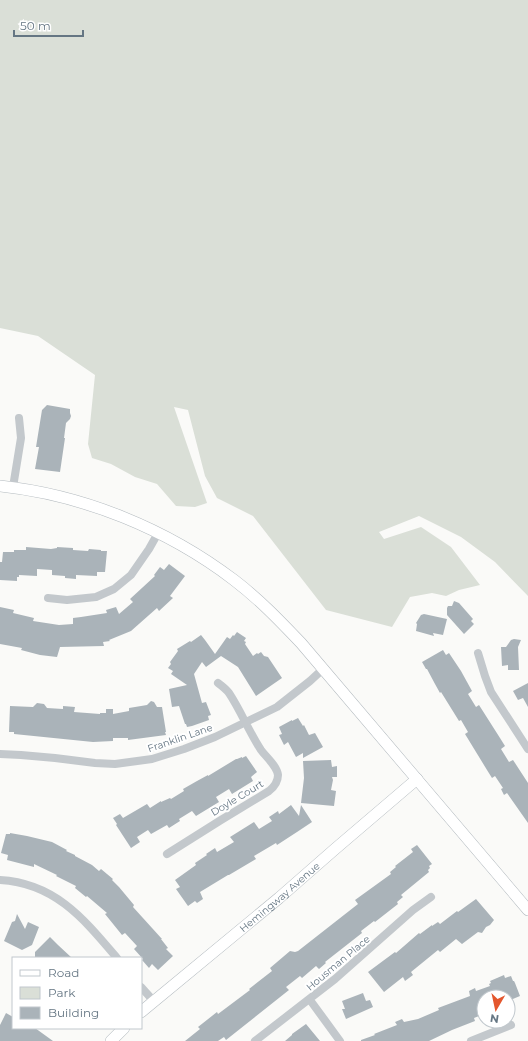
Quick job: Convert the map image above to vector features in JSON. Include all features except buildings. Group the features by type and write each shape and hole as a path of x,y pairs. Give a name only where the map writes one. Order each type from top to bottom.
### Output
{"main road":[{"path":"0,486 45,493 73,500 121,516 169,538 234,580 280,620 301,643 528,910"},
{"name":"Hemingway Avenue","path":"142,1011 279,898 417,779"},
{"path":"111,1041 123,1029"}],"street":[{"path":"13,487 22,438 19,418"},
{"path":"48,598 67,600 96,597 114,589 131,575 158,533"},
{"path":"478,653 491,692 528,749"},
{"name":"Franklin Lane","path":"0,754 115,764 152,759 215,737 277,707 323,669"},
{"name":"Doyle Court","path":"167,854 269,791 277,781 278,774 274,766 267,759 260,748 228,692 218,683"},
{"path":"0,880 20,883 36,888 66,904 92,928 116,957"},
{"name":"Housman Place","path":"255,1041 310,1000 431,896"},
{"path":"142,988 155,1001"},
{"path":"310,1000 340,1041"},
{"path":"471,1041 501,1029"}],"green space":[{"path":"0,0 528,0 528,596 495,562 461,537 419,516 379,532 384,539 421,527 451,547 480,585 459,590 446,596 432,593 410,597 392,627 326,610 253,516 217,498 205,476 188,410 174,407 207,503 195,507 176,506 157,484 135,477 111,464 92,458 88,444 95,375 38,336 0,328"}]}
